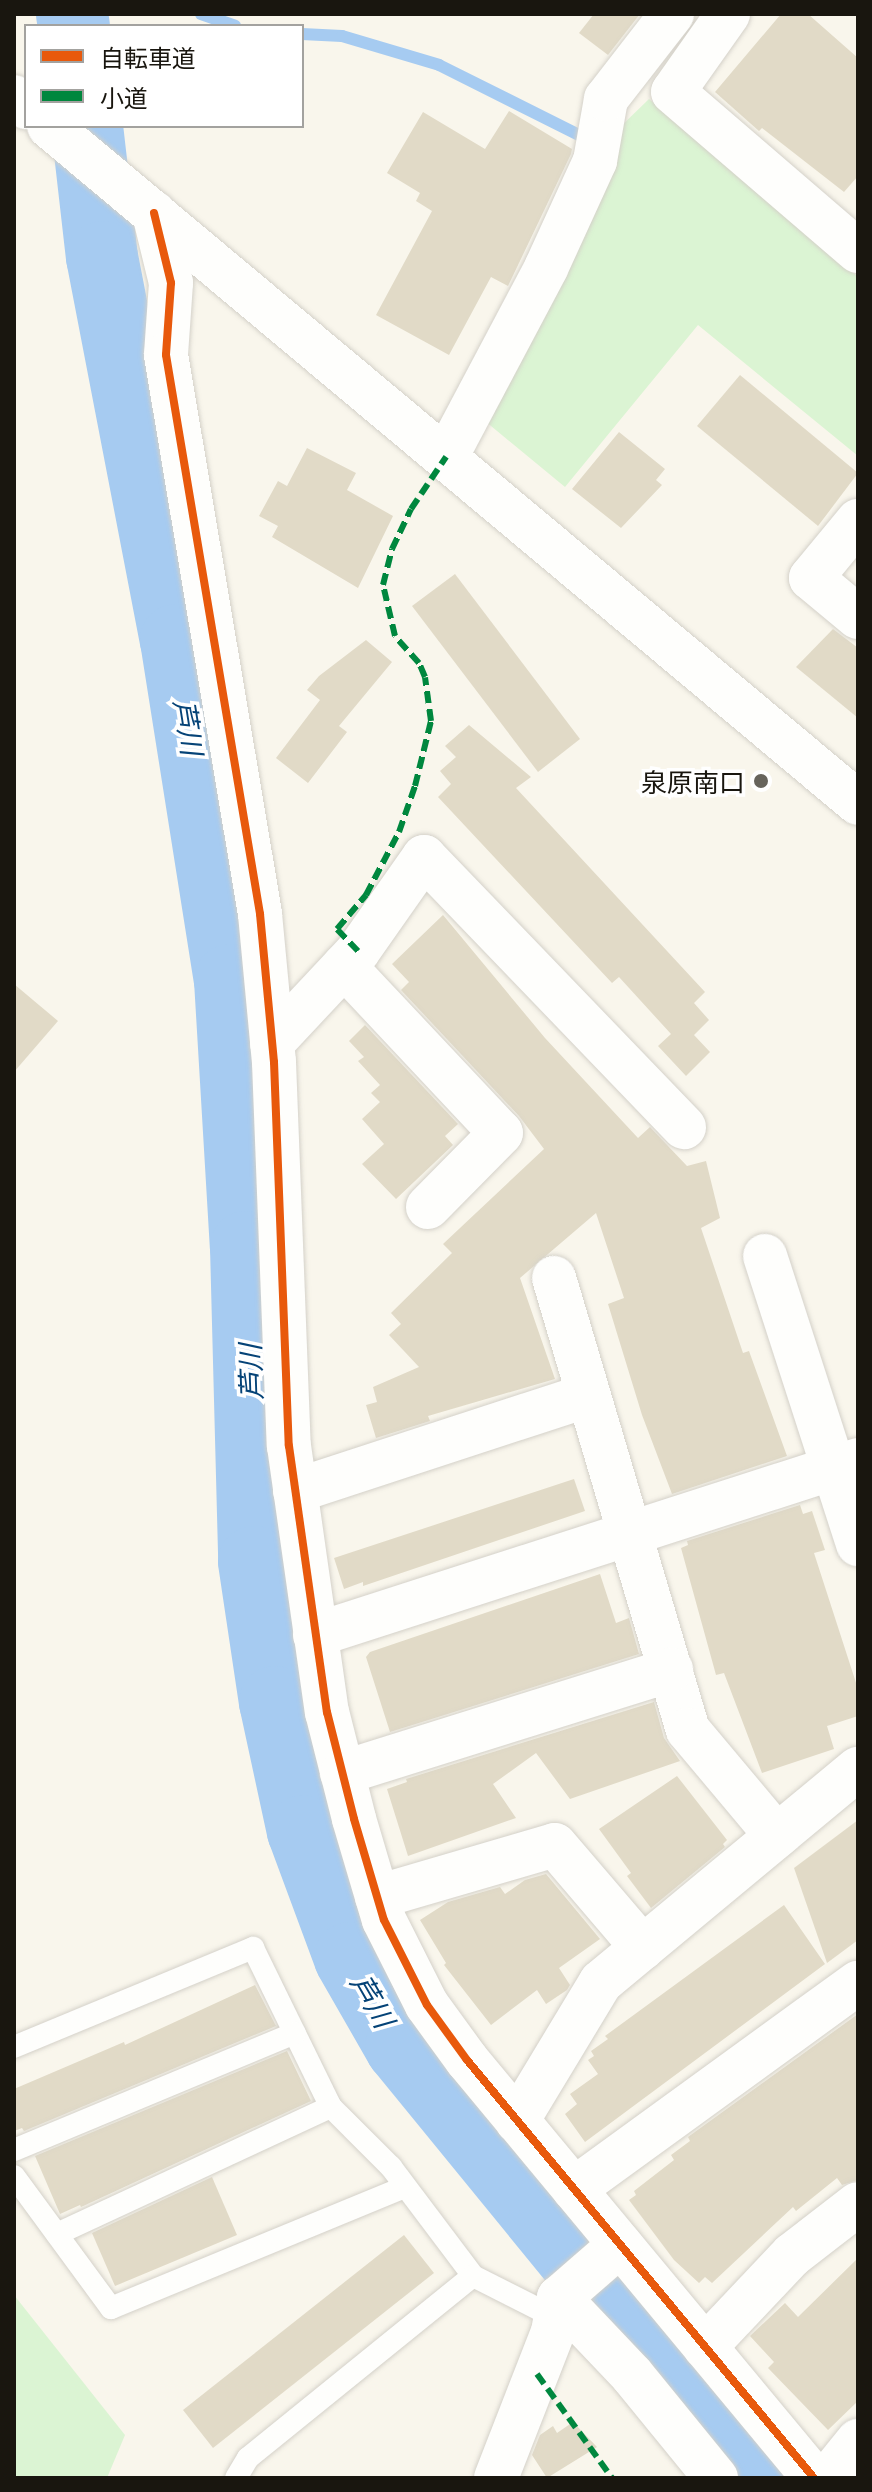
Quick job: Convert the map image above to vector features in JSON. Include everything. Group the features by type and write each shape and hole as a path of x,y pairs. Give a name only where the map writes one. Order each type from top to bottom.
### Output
{"street":[{"path":"446,457 546,268 595,161 606,99 672,14"},
{"path":"728,14 673,92 858,251"},
{"path":"51,128 858,803"},
{"path":"139,201 171,283 166,355 260,914 272,1043 289,1446 315,1635 327,1712 377,1897 384,1920 427,2005 517,2121 814,2478"},
{"path":"858,521 811,578 858,617"},
{"path":"272,1043 344,966 388,911 424,857 684,1127"},
{"path":"344,966 501,1133 428,1207"},
{"path":"765,1256 846,1464 858,1544"},
{"path":"554,1278 688,1730 777,1836"},
{"path":"295,1491 588,1395"},
{"path":"315,1635 846,1464"},
{"path":"342,1773 671,1670"},
{"path":"517,2121 601,1982 858,1769"},
{"path":"377,1897 555,1845 643,1948"},
{"path":"574,2189 858,1983"},
{"path":"705,2347 792,2255 858,2204"},
{"path":"496,2478 557,2308 620,2245"},
{"path":"557,2308 632,2375 716,2478"},
{"path":"828,2478 858,2441"}],"lane":[{"path":"14,2047 253,1948 331,2107 405,2187 473,2276 557,2308"},
{"path":"14,2150 295,2033"},
{"path":"57,2234 331,2107"},
{"path":"14,2176 111,2308 405,2187"},
{"path":"236,2478 248,2458 473,2276"}],"green space":[{"path":"649,99 858,277 858,456 698,325 565,487 485,421 615,132"},
{"path":"14,2295 125,2435 107,2478 14,2478"}],"building":[{"path":"594,14 640,14 608,55 579,33"},
{"path":"781,14 808,14 858,58 858,176 844,192 762,128 759,131 715,92"},
{"path":"509,111 572,149 571,154 508,286 491,277 449,355 376,315 432,211 416,201 420,193 387,173 423,112 485,149"},
{"path":"740,375 858,473 818,526 697,426"},
{"path":"619,432 665,469 656,480 662,485 621,528 572,489"},
{"path":"307,448 356,473 347,490 393,516 358,588 272,537 278,526 259,516 278,481 287,486"},
{"path":"455,574 580,739 538,772 412,606"},
{"path":"833,629 858,648 858,718 796,667"},
{"path":"366,640 392,662 339,726 347,732 308,783 276,758 320,700 307,690 319,676"},
{"path":"469,725 531,777 516,788 705,992 694,1003 709,1020 694,1035 710,1052 686,1076 658,1046 671,1034 619,977 612,983 438,797 451,784 440,771 456,757 445,746"},
{"path":"443,915 545,1038 638,1138 650,1127 687,1166 706,1161 720,1218 701,1228 743,1353 749,1351 787,1456 672,1494 642,1415 608,1304 624,1298 596,1213 520,1278 555,1379 428,1416 430,1421 376,1438 366,1405 377,1402 373,1387 419,1367 389,1335 401,1324 391,1313 452,1253 443,1244 544,1149 519,1116 401,990 409,982 392,964"},
{"path":"14,984 58,1021 14,1072"},
{"path":"365,1025 458,1124 445,1136 453,1145 396,1199 362,1164 384,1144 362,1119 380,1102 371,1093 380,1085 358,1061 364,1057 349,1041"},
{"path":"574,1479 585,1511 363,1586 363,1582 344,1589 334,1558"},
{"path":"800,1505 803,1514 812,1511 825,1550 814,1553 858,1689 858,1716 827,1726 834,1749 762,1773 724,1673 716,1675 681,1548 688,1545 687,1541"},
{"path":"600,1574 616,1623 629,1618 639,1654 390,1732 366,1657 370,1652"},
{"path":"654,1702 664,1738 680,1761 570,1799 536,1753 493,1784 516,1818 408,1856 387,1789 407,1782 406,1779"},
{"path":"677,1776 727,1840 723,1844 725,1847 651,1908 627,1876 631,1873 599,1829"},
{"path":"858,1820 858,1940 827,1963 794,1868"},
{"path":"546,1874 600,1939 559,1968 570,1985 567,1990 546,2004 537,1990 491,2025 444,1965 446,1963 420,1920 448,1902 500,1887 505,1894 525,1880"},
{"path":"784,1905 825,1964 585,2142 565,2114 577,2104 570,2094 598,2074 588,2060 594,2056 591,2051 608,2039 605,2036"},
{"path":"255,1985 276,2026 24,2131 22,2128 14,2131 14,2089 124,2042 125,2045"},
{"path":"858,2014 858,2180 842,2185 837,2178 796,2211 793,2207 712,2283 705,2277 699,2283 674,2260 629,2200 636,2195 634,2191 674,2160 671,2155 690,2141 688,2137"},
{"path":"287,2051 311,2101 60,2214 35,2156"},
{"path":"212,2177 237,2235 115,2286 92,2233"},
{"path":"404,2235 434,2273 213,2448 183,2410"},
{"path":"858,2258 858,2401 828,2430 768,2368 774,2362 750,2336 785,2303 798,2317"},
{"path":"573,2422 597,2447 547,2478 532,2455 540,2435 553,2426 557,2433"}],"waterway":[{"name":"芦川","path":"72,14 74,24"},
{"path":"201,14 229,24"},
{"path":"304,34 342,36 439,65 581,136 590,134"},
{"name":"芦川","path":"87,128 102,257 176,640 230,980 246,1247 254,1562 275,1702 303,1831 350,1958 401,2047 753,2478"}],"marked path":[{"path":"358,951 337,929 366,895 399,832 415,786 431,721 425,677 419,663 395,636 383,585 392,549 411,509 446,457"},
{"path":"537,2374 612,2478"}],"cycle path":[{"path":"154,213 171,283 166,355 260,914 274,1062 289,1446 327,1712 354,1819 384,1920 427,2005 467,2060 814,2478"}],"place":[{"name":"泉原南口","path":"761,781"}]}
